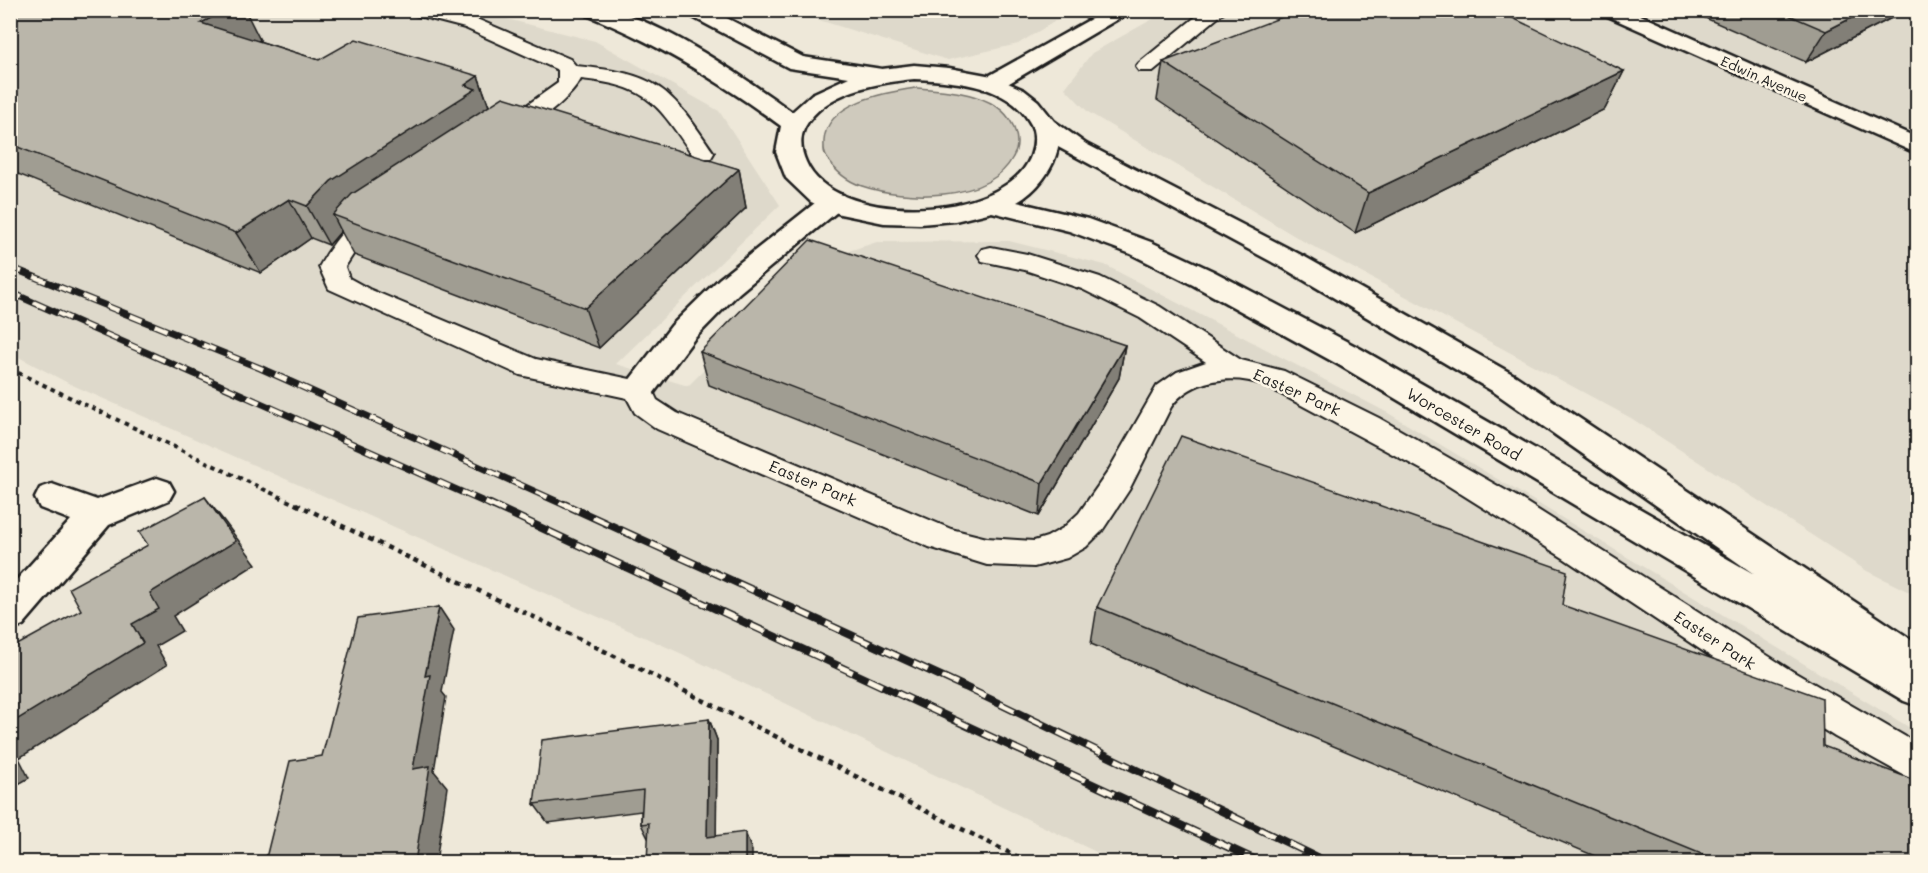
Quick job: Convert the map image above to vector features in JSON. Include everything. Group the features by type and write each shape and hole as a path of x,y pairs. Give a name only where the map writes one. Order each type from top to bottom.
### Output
{"main road":[{"path":"591,10 634,25 738,82 794,124 808,107 829,93 855,82 885,75"},
{"path":"694,10 797,63 885,75 944,73 992,84 1024,101 1043,125 1077,148 1295,263 1505,384 1917,666"},
{"path":"992,84 1123,10"},
{"name":"Edwin Avenue","path":"1610,10 1917,147"},
{"name":"Worcester Road","path":"794,124 788,143 790,161 802,179 834,201 881,215 927,217 990,204 1009,196 1041,165 1047,144 1043,125"},
{"path":"639,390 683,332 729,286 834,201"},
{"name":"Worcester Road","path":"990,204 1078,225 1141,248 1203,278 1350,357 1917,688"},
{"path":"10,614 98,515 158,491"},
{"path":"51,498 98,515"}],"lane":[{"path":"418,10 472,24 563,63 570,72 570,81 561,92 485,144"},
{"path":"1146,67 1192,28 1218,10"},
{"path":"570,72 618,76 651,88 673,108 703,153"},
{"path":"400,202 362,227 342,248 332,267 338,283 530,368 639,390"},
{"path":"991,255 1034,262 1094,282 1137,303 1236,370"},
{"name":"Easter Park","path":"639,390 645,406 667,421 946,539 995,554 1036,554 1066,546 1090,525 1167,392 1190,377 1212,370 1251,370 1284,384 1409,447 1611,572 1838,720 1917,765"}],"path":[{"path":"10,369 572,635 1028,862"}],"shaded area":[{"path":"10,11 475,11 595,41 719,111 780,205 616,364 688,386 811,263 877,242 1009,241 1105,265 1388,413 1917,732 1917,862 1117,862 678,652 70,384 11,353"},
{"path":"790,11 1071,11 1018,44 948,60"},
{"path":"1167,11 1917,11 1917,596 1867,571 1631,418 1303,241 1088,112 1065,88 1092,53"},
{"path":"916,88 958,92 973,96 987,101 1009,118 1015,131 1017,148 1001,172 985,183 965,190 944,194 900,194 862,186 846,178 830,163 824,152 824,141 827,128 835,117 860,101 890,92"}],"building":[{"path":"10,10 226,10 201,23 319,60 356,39 478,76 465,85 476,89 331,181 307,206 289,199 236,233 10,144"},
{"path":"1301,10 1496,10 1624,71 1368,193 1163,62"},
{"path":"1777,10 1867,10 1826,31"},
{"path":"503,97 739,169 585,308 333,215 352,194"},
{"path":"810,240 1125,345 1042,483 700,352"},
{"path":"1181,436 1567,571 1562,605 1822,698 1823,746 1917,781 1917,862 1721,862 1097,607"},
{"path":"205,497 236,541 150,593 159,609 132,624 143,643 10,724 10,649 81,610 69,588 148,545 139,532"},
{"path":"439,607 425,676 430,675 413,769 430,766 415,862 265,862 290,761 322,756 358,618"},
{"path":"709,719 707,837 745,832 745,862 647,862 649,823 641,824 643,790 534,804 542,740"}],"railway":[{"path":"10,267 260,368 567,506"},
{"path":"10,292 493,506"},
{"path":"490,504 1260,862"},
{"path":"564,504 965,687 1327,862"}]}
